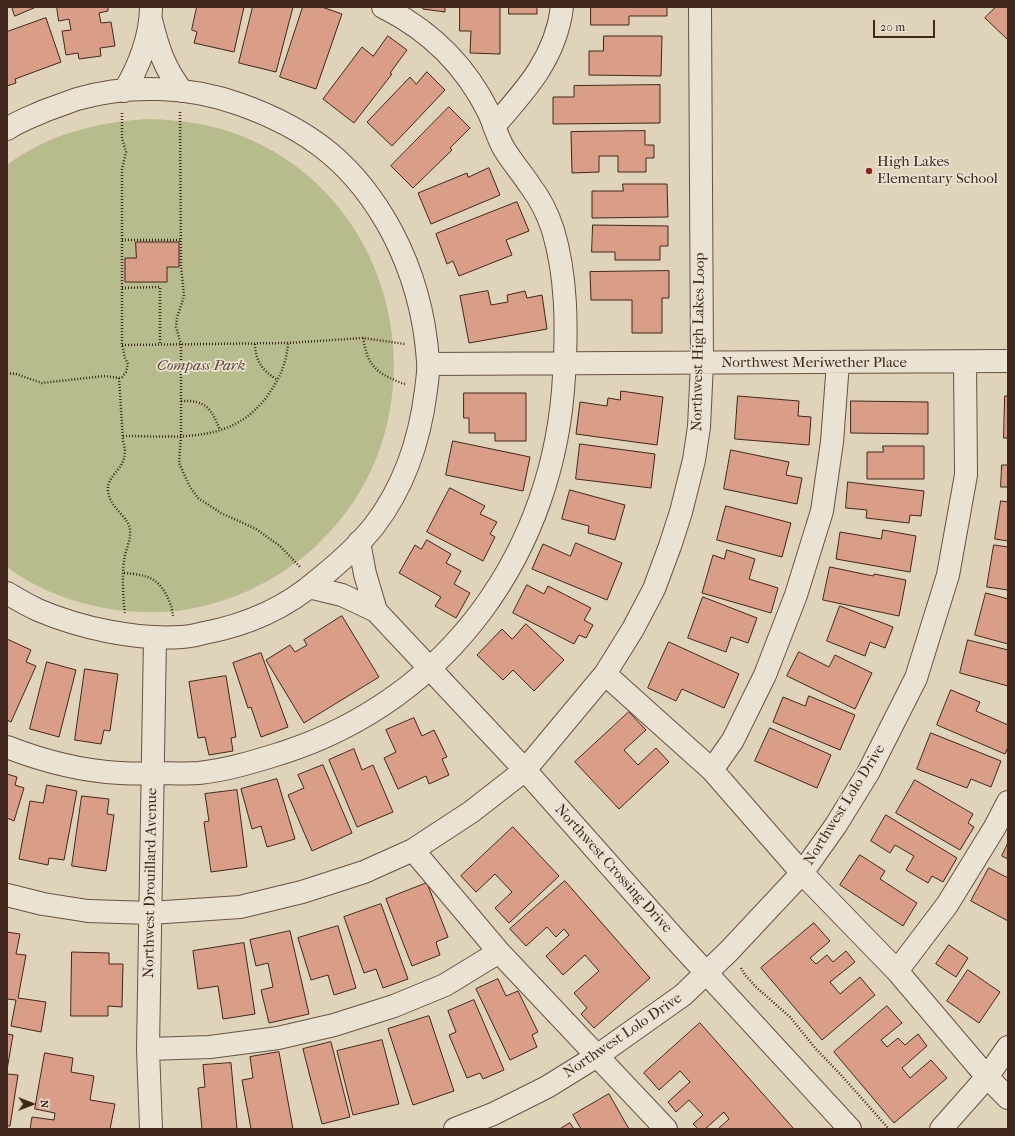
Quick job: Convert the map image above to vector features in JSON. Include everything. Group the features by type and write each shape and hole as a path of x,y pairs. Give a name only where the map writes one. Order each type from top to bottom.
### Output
{"street":[{"path":"7,748 30,756 89,770 121,773 199,773 258,761 300,747 337,731 369,713 400,693 430,669 468,628 488,603 514,561 534,520 550,470 558,438 562,406 565,363 563,284 560,260 554,234 549,219 540,201 502,145 489,114 472,84 448,53 419,29 383,7"},
{"path":"494,126 524,92 541,68 554,39 562,7"},
{"name":"Northwest High Lakes Loop","path":"7,895 43,904 88,911 150,913 240,907 302,892 364,872 413,850 472,812 525,770 605,674 633,629 654,589 677,526 687,489 696,445 700,410 702,363 700,7"},
{"path":"150,12 159,50 172,77 182,91"},
{"path":"123,100 139,64 150,12"},
{"path":"7,128 21,120 68,102 102,94 123,100 182,91 229,100 256,110 294,128 313,140 344,165 365,189 383,215 408,265 421,308 427,364 419,428 411,455 402,478 381,515 359,542 311,586 268,613 229,629 184,637 155,638 130,635 67,621 35,609 7,593"},
{"name":"Northwest Meriwether Place","path":"427,364 1008,361"},
{"name":"Northwest Lolo Drive","path":"455,1129 492,1114 547,1087 597,1056 683,995 730,951 802,873 836,825 868,773 916,678 948,574 966,475 965,362"},
{"path":"712,770 733,740 765,675 796,595 822,511 832,442 838,363"},
{"name":"Northwest Crossing Drive","path":"359,542 365,574 376,611"},
{"name":"Northwest Crossing Drive","path":"311,586 342,595 376,611 525,770 707,973 850,1129"},
{"name":"Northwest Drouillard Avenue","path":"152,1129 148,1049 155,638"},
{"path":"605,674 712,770 802,873 897,971 987,1077 1008,1098"},
{"path":"897,971 947,905 995,827 1008,802"},
{"path":"413,850 499,952 666,1129"},
{"path":"148,1049 210,1047 278,1038 334,1025 394,1006 445,984 499,952"},
{"path":"941,1129 987,1077 1008,1047"}],"path":[{"path":"7,373 16,374 42,384 104,376 119,378 126,372 128,364 122,345 122,170 126,152 122,141 123,100"},
{"path":"180,112 181,266 184,296 177,318 176,327 181,344 181,436 179,463 190,487 198,498 221,513 256,529 280,546 297,563 311,586"},
{"path":"122,240 181,240"},
{"path":"122,288 160,287 160,344"},
{"path":"122,345 254,344 363,338 403,344 427,364 403,384 381,374 374,368 366,353 363,338"},
{"path":"122,436 195,436 220,430 238,423 252,414 262,404 278,380 286,358 288,343"},
{"path":"254,344 256,356 262,368 267,374 278,380"},
{"path":"119,378 122,441 125,449 125,458 115,474 108,490 109,498 128,522 130,530 130,540 125,551 123,562 125,610 130,635"},
{"path":"181,401 196,401 205,406 213,415 220,430"},
{"path":"124,573 140,574 155,580 164,588 171,605 172,614 184,637"},
{"path":"730,951 745,975 790,1017 816,1049 889,1129"}],"green space":[{"name":"Compass Park","path":"148,119 173,120 209,126 244,137 300,169 343,212 373,264 390,322 394,382 383,441 357,497 316,546 287,569 271,579 238,595 184,610 161,612 114,610 69,599 26,580 7,567 7,165 39,145 74,132 111,123"}],"building":[{"path":"12,7 36,7 15,16"},
{"path":"57,7 108,7 108,11 99,13 101,23 111,22 115,46 100,48 101,56 79,59 78,53 66,55 62,31 71,30 69,19 59,21"},
{"path":"197,7 244,7 234,52 194,43 197,32 192,30"},
{"path":"253,7 293,7 276,72 239,63"},
{"path":"303,7 322,7 342,14 316,89 280,77"},
{"path":"424,7 445,7 445,12 423,9"},
{"path":"460,7 500,7 500,54 470,53 471,31 460,31"},
{"path":"509,7 537,7 537,14 509,14"},
{"path":"591,7 667,7 667,16 629,16 629,25 591,25"},
{"path":"996,7 1008,7 1008,40 985,18"},
{"path":"46,18 61,62 15,79 16,83 7,86 7,32"},
{"path":"388,36 407,50 390,73 392,74 354,123 323,99 362,47 373,56"},
{"path":"604,36 662,36 661,76 589,75 589,51 603,51"},
{"path":"427,72 445,90 392,146 367,122 410,77 416,84"},
{"path":"660,85 660,123 553,124 553,97 574,97 574,86"},
{"path":"449,107 470,128 450,148 452,150 413,188 391,166"},
{"path":"645,131 645,145 654,145 654,158 646,158 646,172 618,172 618,156 599,156 599,172 572,173 571,132"},
{"path":"489,168 500,195 431,224 418,193 467,173 468,177"},
{"path":"623,184 667,184 668,217 592,218 592,191 623,191"},
{"path":"517,202 529,231 506,240 512,255 459,276 453,261 447,264 436,234"},
{"path":"593,225 668,226 668,246 660,246 660,260 615,260 615,252 592,252"},
{"path":"136,242 179,242 179,267 167,267 167,282 125,282 125,258 136,258"},
{"path":"669,271 669,298 662,298 662,333 632,333 632,300 591,300 590,272"},
{"path":"488,291 491,305 508,302 507,295 525,291 527,298 542,295 547,329 469,343 460,296"},
{"path":"621,391 663,397 657,445 576,434 580,402 607,406 608,398 620,400"},
{"path":"464,393 526,393 526,441 495,441 495,433 469,433 469,418 464,418"},
{"path":"738,396 799,401 798,416 811,417 809,445 735,439"},
{"path":"1005,396 1008,396 1008,438 1004,438"},
{"path":"851,401 928,402 928,434 851,433"},
{"path":"453,441 530,457 523,491 446,475"},
{"path":"580,444 655,454 651,488 576,479"},
{"path":"883,446 924,446 924,479 867,479 867,452 883,452"},
{"path":"731,450 789,462 786,475 802,478 797,504 724,489"},
{"path":"1002,465 1008,465 1008,487 1001,487"},
{"path":"848,482 924,491 921,516 910,515 909,523 866,518 867,510 846,508"},
{"path":"450,488 485,506 480,514 497,522 490,534 495,537 483,561 427,532"},
{"path":"570,490 625,505 615,540 588,533 589,526 562,519"},
{"path":"1001,501 1008,502 1008,541 995,539"},
{"path":"726,506 791,523 782,557 717,540"},
{"path":"883,530 916,536 910,572 836,559 840,532 881,539"},
{"path":"427,540 451,554 446,563 461,571 454,584 470,593 456,618 435,606 441,597 399,573 415,545 421,549"},
{"path":"576,543 622,563 607,600 532,569 543,544 570,556"},
{"path":"994,545 1008,547 1008,590 987,587"},
{"path":"727,550 755,559 749,579 778,588 771,613 702,593 713,555 724,559"},
{"path":"830,567 873,576 874,574 906,580 899,616 823,600"},
{"path":"527,585 544,594 548,586 591,608 584,620 593,625 586,638 579,635 574,644 513,613"},
{"path":"986,593 1008,599 1008,644 975,635"},
{"path":"703,597 757,618 748,643 731,637 726,652 688,638"},
{"path":"840,606 893,627 885,648 870,642 865,656 827,641"},
{"path":"342,616 379,677 304,723 266,660 290,645 295,652 307,645 304,640"},
{"path":"526,624 564,660 534,691 513,670 503,680 477,655 502,629 512,639"},
{"path":"7,639 31,650 26,662 36,666 11,722 7,720"},
{"path":"968,640 1008,650 1008,686 960,673"},
{"path":"669,642 739,674 724,708 682,689 676,701 648,688"},
{"path":"799,652 829,667 835,655 872,673 855,709 787,676"},
{"path":"261,653 288,727 261,737 251,707 248,708 233,663"},
{"path":"47,662 76,670 59,737 30,729"},
{"path":"85,669 118,674 110,731 104,730 101,744 75,740"},
{"path":"226,676 236,737 231,738 233,751 209,755 205,737 198,738 189,682"},
{"path":"951,690 980,702 976,711 1008,725 1008,747 1005,754 937,725"},
{"path":"809,696 855,715 840,750 773,722 783,697 805,706"},
{"path":"629,712 646,730 624,750 638,765 656,748 669,762 619,809 575,762"},
{"path":"414,718 422,736 434,730 447,757 442,759 449,775 429,784 426,776 398,789 384,758 396,752 386,730"},
{"path":"770,728 831,755 817,788 755,761"},
{"path":"931,733 1001,761 991,787 971,779 967,788 917,769"},
{"path":"354,749 362,770 373,765 393,812 357,827 329,760"},
{"path":"323,765 352,833 312,851 288,795 304,788 298,775"},
{"path":"7,774 17,777 15,785 24,788 14,821 7,818"},
{"path":"277,779 295,839 267,847 261,826 252,829 241,789"},
{"path":"915,780 973,814 968,823 974,827 960,850 896,813"},
{"path":"47,785 77,791 64,860 49,858 48,865 19,859 30,801 43,803"},
{"path":"237,790 247,867 211,872 204,822 209,821 205,794"},
{"path":"82,796 109,799 107,814 114,815 106,871 72,866"},
{"path":"886,815 957,858 943,882 932,876 928,883 906,870 914,856 895,845 890,853 871,841"},
{"path":"513,827 559,876 509,923 495,908 512,892 495,874 476,892 461,876"},
{"path":"1008,843 1008,859 1002,856"},
{"path":"860,855 885,871 880,879 917,903 903,926 840,885"},
{"path":"989,868 1008,878 1008,921 971,901"},
{"path":"565,881 650,978 594,1028 581,1014 587,1008 574,993 599,971 585,955 563,975 546,956 569,935 564,929 556,937 547,927 526,946 510,929"},
{"path":"427,883 448,937 436,942 440,955 412,966 386,899"},
{"path":"381,904 408,979 383,988 376,969 364,973 344,917"},
{"path":"814,923 830,941 810,958 816,964 827,955 833,962 846,951 855,962 830,982 840,994 860,977 875,995 822,1040 761,968"},
{"path":"338,926 356,988 334,995 328,975 311,980 298,938"},
{"path":"290,931 309,1014 269,1023 261,990 273,987 268,963 256,966 250,940"},
{"path":"7,932 20,934 16,954 26,955 18,998 46,1002 41,1032 11,1026 16,1000 7,999"},
{"path":"244,943 255,1014 223,1019 218,986 198,989 193,951"},
{"path":"949,945 968,958 956,977 936,964"},
{"path":"72,952 109,953 109,964 123,964 122,1007 108,1006 108,1016 71,1016"},
{"path":"968,970 1000,992 979,1023 947,1001"},
{"path":"498,979 506,996 518,991 538,1032 532,1035 537,1047 510,1060 476,989"},
{"path":"474,1000 504,1070 483,1079 480,1073 467,1078 449,1035 456,1032 448,1011"},
{"path":"887,1006 902,1023 881,1040 887,1047 898,1038 905,1045 918,1034 927,1046 902,1068 910,1078 931,1060 947,1078 894,1123 834,1052"},
{"path":"429,1016 454,1091 413,1105 388,1029"},
{"path":"700,1023 794,1129 718,1129 729,1119 724,1112 705,1129 698,1129 693,1124 703,1115 689,1100 676,1112 668,1102 690,1082 680,1071 659,1090 644,1073"},
{"path":"7,1034 13,1035 7,1070"},
{"path":"382,1040 399,1104 353,1115 337,1051"},
{"path":"331,1042 350,1117 322,1124 303,1049"},
{"path":"279,1052 293,1129 251,1129 242,1080 253,1078 250,1057"},
{"path":"45,1053 73,1058 71,1072 94,1076 90,1100 115,1104 110,1129 30,1129 32,1117 54,1120 55,1113 35,1109"},
{"path":"231,1063 237,1129 202,1129 198,1088 205,1087 203,1065"},
{"path":"7,1074 18,1075 10,1126 7,1126"},
{"path":"609,1094 629,1129 581,1129 573,1115"},
{"path":"570,1123 574,1129 560,1129"}],"place":[{"name":"High Lakes Elementary School","path":"869,171"}]}
